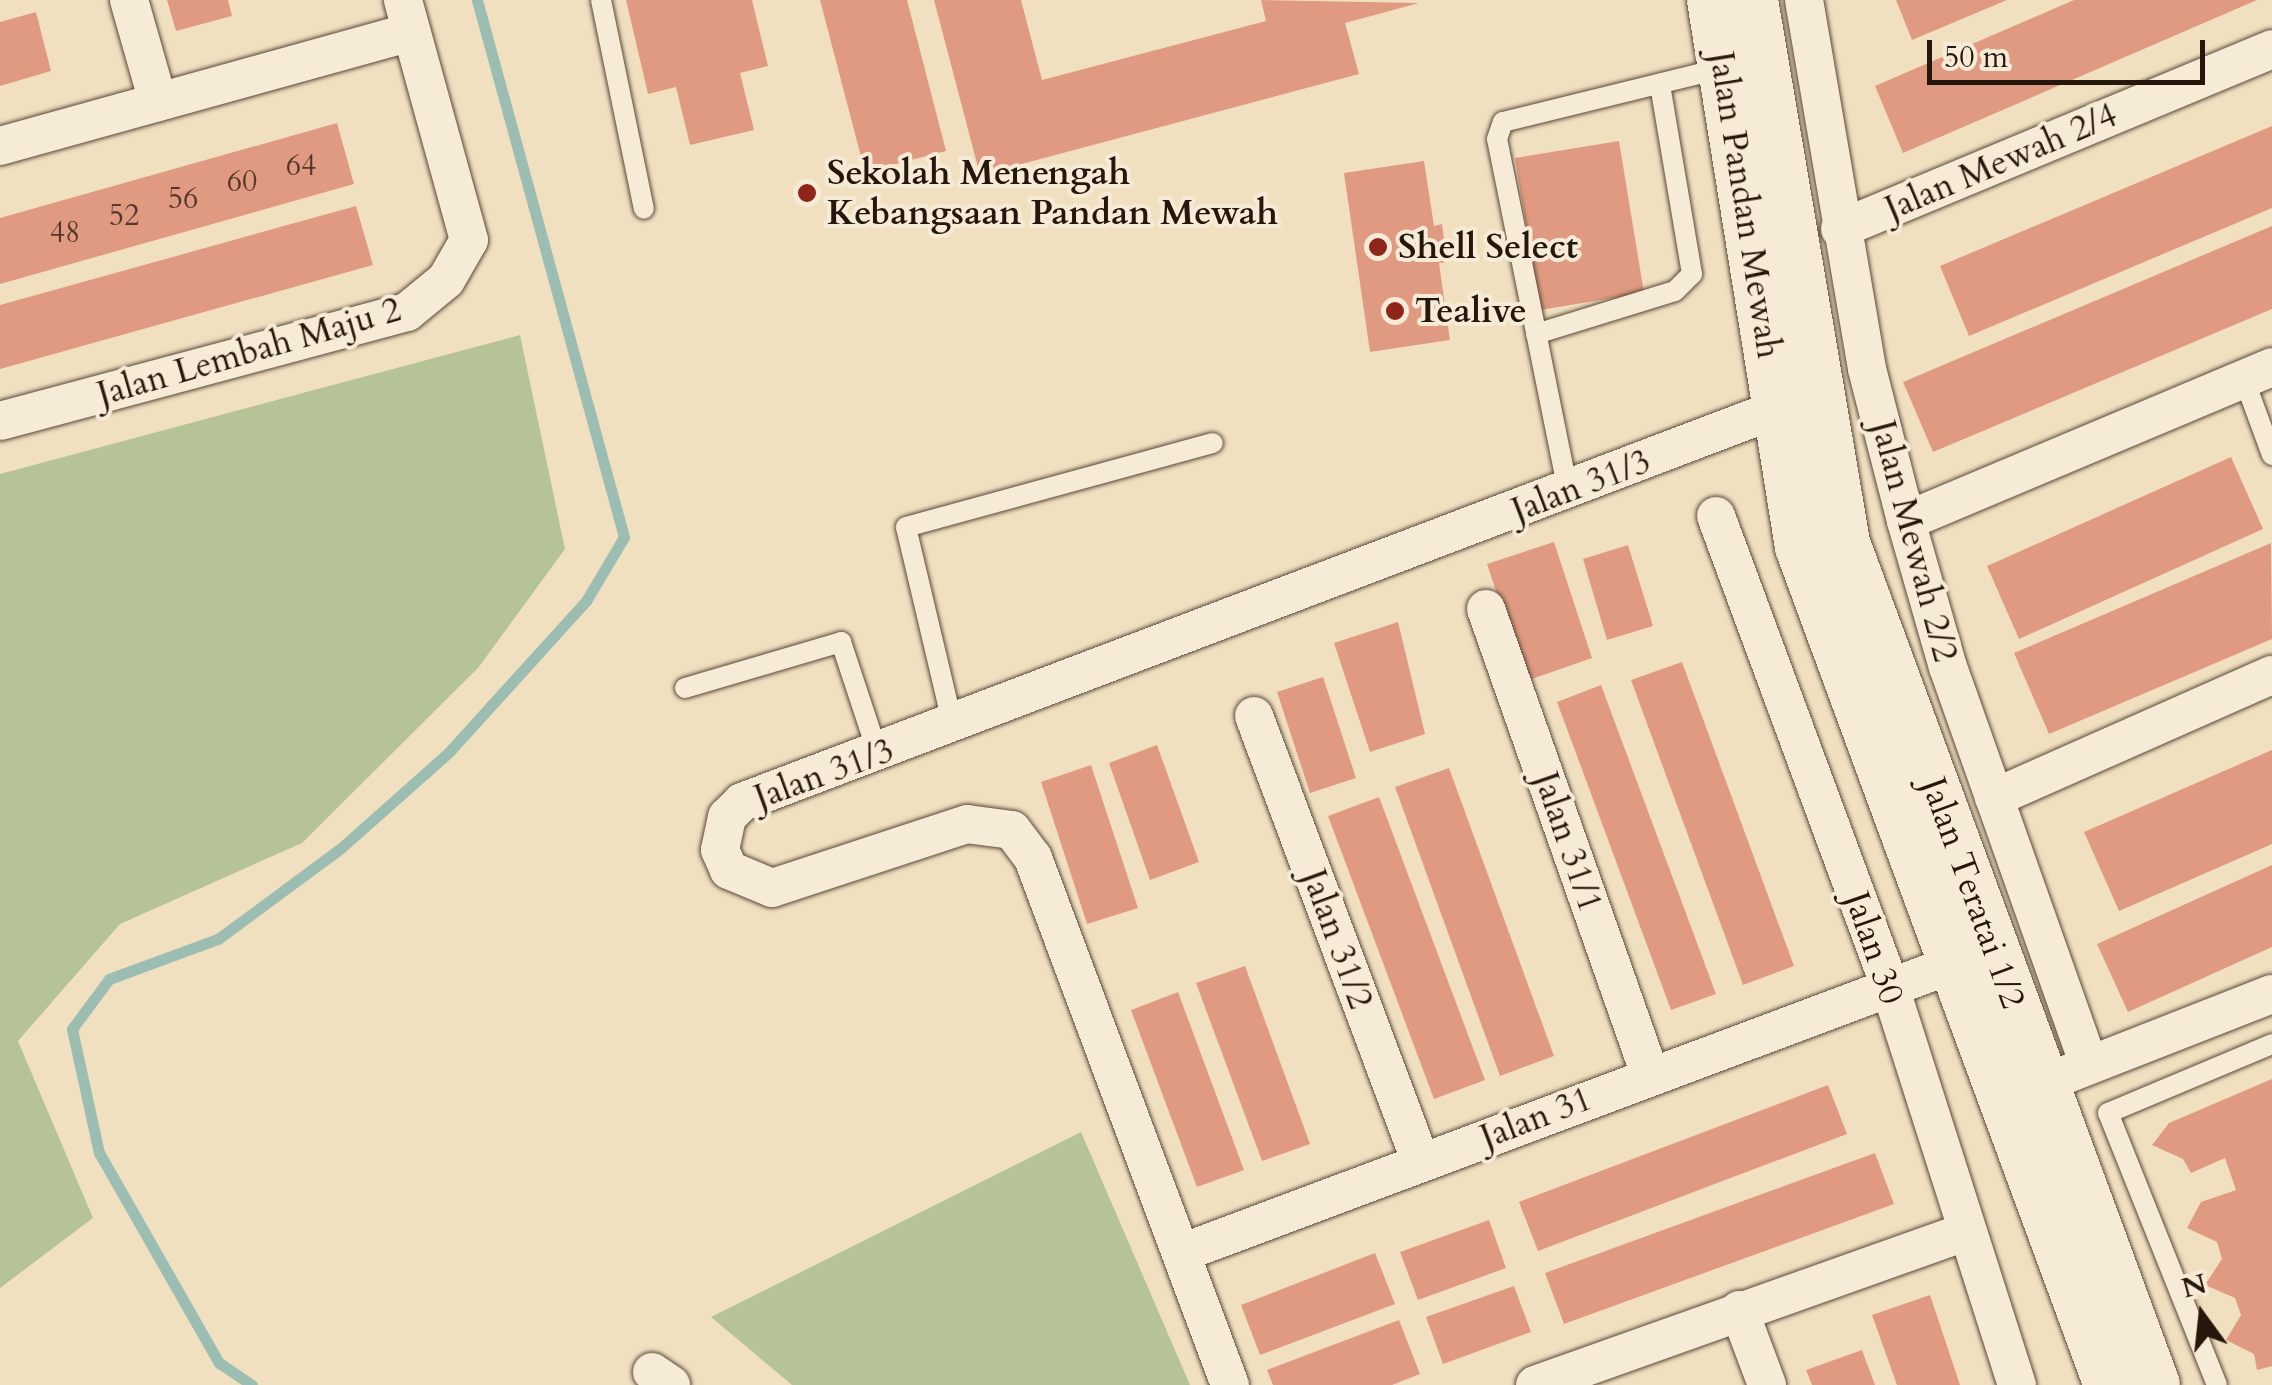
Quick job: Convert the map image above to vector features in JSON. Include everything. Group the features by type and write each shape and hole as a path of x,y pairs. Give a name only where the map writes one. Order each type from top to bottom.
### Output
{"main road":[{"name":"Jalan Pandan Mewah","path":"1713,0 1796,402"},
{"name":"Jalan Pandan Mewah","path":"1752,0 1796,402"},
{"name":"Jalan Teratai 1/2","path":"1796,402 1801,547 2110,1385"},
{"name":"Jalan Teratai 1/2","path":"1796,402 1844,543 2066,1075 2154,1385"}],"street":[{"path":"130,0 158,102"},
{"name":"Jalan Mewah 2/2","path":"1804,0 1840,229 1906,521 1994,798 2066,1075"},
{"path":"0,146 158,102 407,16"},
{"name":"Jalan Lembah Maju 2","path":"0,421 407,312 446,280 469,240 407,16"},
{"name":"Jalan Mewah 2/4","path":"1840,229 2272,49"},
{"path":"1906,521 2258,373"},
{"name":"Jalan 31/3","path":"1230,1385 1184,1252 1033,858 1012,830 967,824 772,888 729,870 720,831 742,802 954,726 1796,402"},
{"name":"Jalan 30","path":"1716,516 1889,984 1965,1232 2017,1385"},
{"name":"Jalan 31/1","path":"1486,609 1650,1075"},
{"path":"1994,798 2272,675"},
{"name":"Jalan 31/2","path":"1254,716 1421,1162"},
{"name":"Jalan 31","path":"1184,1252 1889,984 1956,963"},
{"path":"2066,1075 2272,994"},
{"path":"1535,1385 1965,1232"},
{"path":"1739,1310 1767,1385"}],"lane":[{"path":"602,0 644,209"},
{"path":"1568,491 1497,139 1503,122 1724,68"},
{"path":"1536,334 1675,291 1692,274 1660,84"},
{"path":"2258,373 2272,455"},
{"path":"954,726 906,527 1213,442"},
{"path":"685,688 841,642 878,754"},
{"path":"2217,1385 2108,1112 2272,1044"}],"green space":[{"path":"520,335 565,549 478,668 302,843 120,924 18,1041 93,1218 0,1288 0,474"},
{"path":"1081,1132 1190,1385 792,1385 711,1317"}],"building":[{"path":"167,0 228,0 232,16 176,31"},
{"path":"626,0 752,0 768,66 740,73 754,130 690,145 676,87 648,94"},
{"path":"820,0 907,0 946,151 865,172"},
{"path":"934,0 1021,0 1042,80 1266,21 1261,0 1419,3 1345,23 1359,74 980,175"},
{"path":"1896,0 2007,0 1912,40"},
{"path":"2074,0 2257,0 1903,153 1875,86"},
{"path":"36,12 51,71 0,86 0,22"},
{"path":"337,123 354,184 0,284 0,218"},
{"path":"2272,126 2272,208 1969,336 1940,266"},
{"path":"1619,141 1644,293 1540,310 1515,158"},
{"name":"Shell Select","path":"1424,161 1434,226 1442,224 1447,262 1439,263 1450,340 1370,352 1344,173"},
{"path":"356,206 373,265 0,369 0,305"},
{"path":"2272,226 2272,309 1933,452 1903,382"},
{"path":"2231,457 2263,529 2019,639 1987,566"},
{"path":"1554,542 1592,658 1526,681 1487,564"},
{"path":"2271,543 2272,639 2049,734 2014,653"},
{"path":"1628,545 1653,626 1607,640 1583,559"},
{"path":"1398,622 1425,734 1370,752 1334,643"},
{"path":"1682,662 1794,966 1743,985 1631,680"},
{"path":"1323,677 1356,778 1310,793 1277,692"},
{"path":"1601,685 1716,994 1671,1010 1557,702"},
{"path":"1157,745 1199,862 1150,880 1109,763"},
{"path":"2272,750 2272,844 2119,911 2084,832"},
{"path":"1091,765 1138,908 1087,924 1041,782"},
{"path":"1449,768 1554,1056 1500,1076 1395,787"},
{"path":"1379,797 1485,1080 1434,1099 1328,816"},
{"path":"2272,865 2272,947 2128,1012 2097,944"},
{"path":"1245,966 1310,1144 1262,1161 1196,983"},
{"path":"1178,992 1244,1170 1197,1187 1131,1010"},
{"path":"2272,1079 2272,1366 2257,1370 2254,1354 2226,1340 2241,1315 2235,1298 2205,1285 2222,1259 2217,1242 2187,1228 2201,1202 2236,1190 2225,1158 2191,1173 2183,1159 2152,1145 2169,1123"},
{"path":"1828,1085 1847,1134 1538,1251 1519,1202"},
{"path":"1875,1153 1894,1204 1564,1324 1545,1273"},
{"path":"1489,1220 1506,1268 1418,1300 1400,1252"},
{"path":"1375,1253 1395,1304 1260,1355 1241,1305"},
{"path":"1514,1286 1531,1332 1443,1364 1426,1317"},
{"path":"1930,1295 1960,1385 1897,1385 1872,1315"},
{"path":"1399,1320 1420,1374 1392,1385 1273,1385 1267,1370"},
{"path":"1862,1350 1875,1385 1812,1385 1806,1370"}],"waterway":[{"path":"252,1385 219,1363 99,1153 72,1029 109,979 218,939 341,848 449,752 586,601 624,537 477,0"}],"place":[{"name":"Sekolah Menengah Kebangsaan Pandan Mewah","path":"807,193"},
{"name":"Shell Select","path":"1378,247"},
{"name":"Tealive","path":"1395,311"}]}
